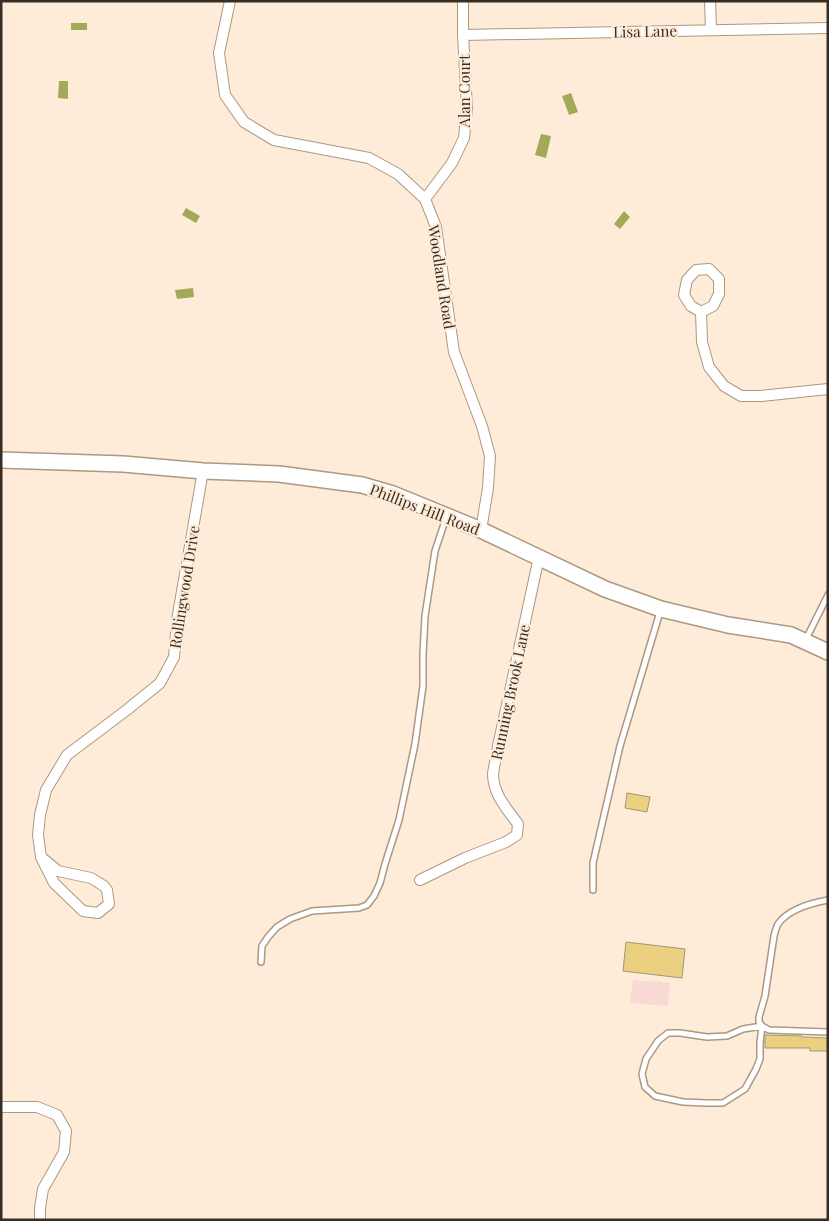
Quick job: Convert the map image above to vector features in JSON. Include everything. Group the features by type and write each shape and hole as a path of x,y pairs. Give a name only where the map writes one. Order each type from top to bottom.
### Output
{"street":[{"name":"Woodland Road","path":"230,1 219,53 225,95 244,122 274,140 369,158 398,174 424,199 436,227 454,352 482,426 490,456 488,488 481,530"},
{"name":"Alan Court","path":"424,199 452,163 464,138 467,108 463,1"},
{"path":"710,1 711,30"},
{"name":"Lisa Lane","path":"463,35 828,28"},
{"path":"701,312 702,342 709,367 724,386 741,396 761,396 828,389"},
{"name":"Phillips Hill Road","path":"1,460 122,464 203,471 279,474 362,485 393,494 481,530 604,589 661,609 728,624 791,635 828,652"},
{"name":"Rollingwood Drive","path":"41,857 58,871 91,878 104,886 107,890 110,904 98,913 83,911 54,883 41,857 38,835 40,815 46,790 66,754 160,683 174,657 177,620 203,471"},
{"name":"Running Brook Lane","path":"420,880 465,858 506,842 517,835 518,824 497,794 493,775 538,556"},
{"path":"1,1107 37,1107 57,1116 66,1131 64,1152 43,1188 40,1220"}],"lane":[{"path":"261,962 262,946 277,927 290,919 312,911 359,908 367,905 380,883 399,820 415,744 423,686 426,608 435,551 446,516"},
{"path":"804,641 828,595"},
{"path":"593,890 593,863 620,746 661,609"},
{"path":"828,900 803,907 783,919 777,926 765,996 759,1017 759,1022 762,1026 769,1030 828,1032"},
{"path":"762,1026 760,1059 756,1069 745,1089 723,1103 683,1102 655,1096 645,1087 642,1074 646,1059 658,1042 668,1033 707,1037 727,1036 743,1029 762,1026"}],"shaded area":[{"path":"71,23 87,23 87,30 71,30"},
{"path":"59,81 68,81 68,99 58,98"},
{"path":"571,93 578,112 569,115 562,96"},
{"path":"541,134 551,136 546,158 535,155"},
{"path":"186,208 200,216 196,223 182,215"},
{"path":"624,211 630,217 620,229 614,224"},
{"path":"193,288 194,297 177,299 175,290"},
{"path":"633,980 670,983 668,1006 630,1003"}],"building":[{"path":"627,793 650,797 647,812 625,808"},
{"path":"626,942 685,949 682,978 623,971"},
{"path":"765,1035 828,1038 828,1051 810,1051 810,1048 765,1048"}]}
